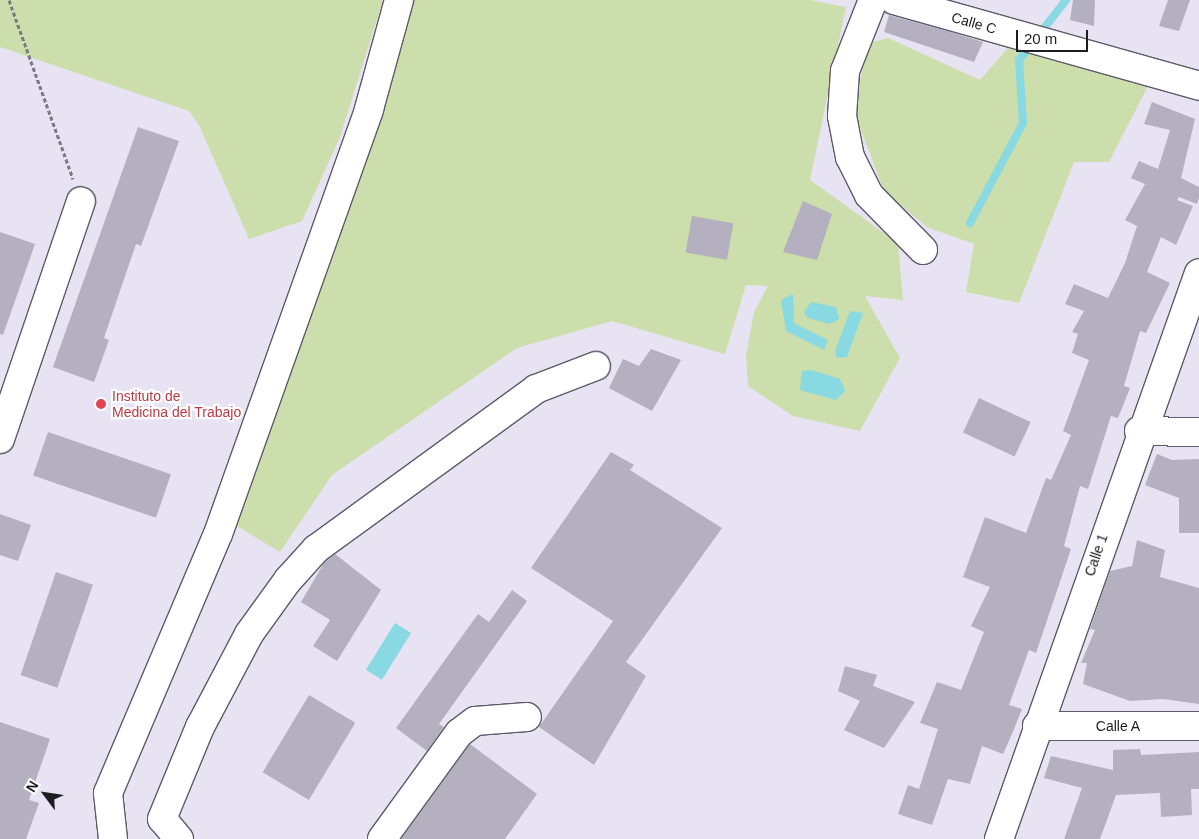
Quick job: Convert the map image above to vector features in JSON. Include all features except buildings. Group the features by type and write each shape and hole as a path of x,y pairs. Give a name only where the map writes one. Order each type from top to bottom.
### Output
{"street":[{"path":"112,839 108,793 218,534 369,109 399,0"},
{"path":"873,0 845,71 842,116 850,157 869,195 923,250"},
{"name":"Calle C","path":"894,0 1199,86"},
{"path":"0,439 81,201"},
{"name":"Calle 1","path":"999,839 1139,431 1199,273"},
{"path":"179,839 162,819 200,727 249,634 288,580 316,549 536,389 596,366"},
{"path":"1139,431 1199,432"},
{"path":"382,839 459,732 475,721 527,717"},
{"name":"Calle A","path":"1037,726 1199,726"}],"path":[{"path":"9,0 81,201"}],"green space":[{"path":"0,0 383,0 340,137 302,221 249,239 199,125 189,111 0,47"},
{"path":"412,0 810,0 846,7 810,180 898,243 903,300 865,296 900,358 860,431 793,416 748,386 746,356 754,312 768,286 746,285 725,354 612,321 517,348 332,475 280,552 235,525"},
{"path":"888,38 980,80 1008,48 1149,84 1109,162 1074,162 1019,303 966,292 974,244 927,227 884,191 853,109 869,43"}],"water":[{"path":"793,294 794,323 828,340 824,350 786,331 781,300"},
{"path":"811,302 836,307 839,319 830,324 808,318 804,312"},
{"path":"850,311 863,313 847,357 837,358 835,351"},
{"path":"811,370 840,379 845,391 836,400 800,390 802,371"},
{"path":"395,623 411,633 382,680 366,670"}],"waterway":[{"path":"1038,36 1066,0"},
{"path":"970,223 1023,123 1019,60 1031,45"}],"place":[{"name":"Instituto de Medicina del Trabajo","path":"101,404"}]}
